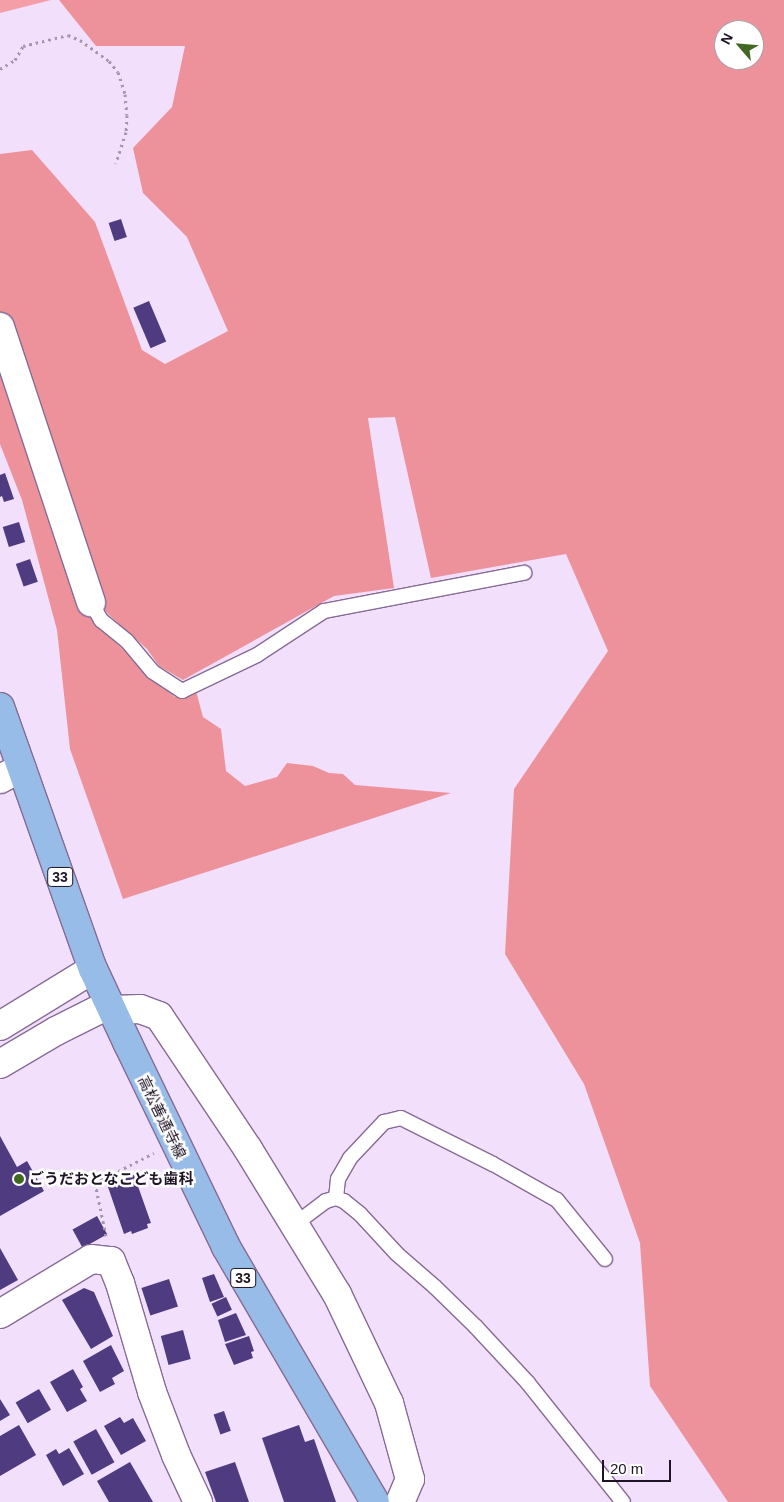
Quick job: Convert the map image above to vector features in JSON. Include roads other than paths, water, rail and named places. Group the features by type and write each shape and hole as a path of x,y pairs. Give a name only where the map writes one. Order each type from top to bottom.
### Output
{"main road":[{"name":"高松善通寺線","path":"0,707 10,773 93,968 174,1142 226,1247 375,1502"}],"street":[{"path":"0,327 91,602"},
{"path":"0,1026 93,968"},
{"path":"0,1064 56,1031 111,1007 140,1008 159,1016 248,1149 337,1294 389,1403 410,1479 400,1502"},
{"path":"0,1314 91,1260 111,1262 120,1283 152,1392 176,1456 198,1502"}],"lane":[{"path":"91,602 101,620 127,641 153,672 182,691 257,655 324,611 524,574"},
{"path":"336,1198 338,1179 350,1158 384,1122 401,1118 493,1164 556,1200 605,1259"},
{"path":"294,1225 326,1201 336,1198 344,1201 360,1214 397,1254 435,1287 528,1383 623,1502"}],"place":[{"name":"ごうだおとなこども歯科","path":"19,1179"}]}
